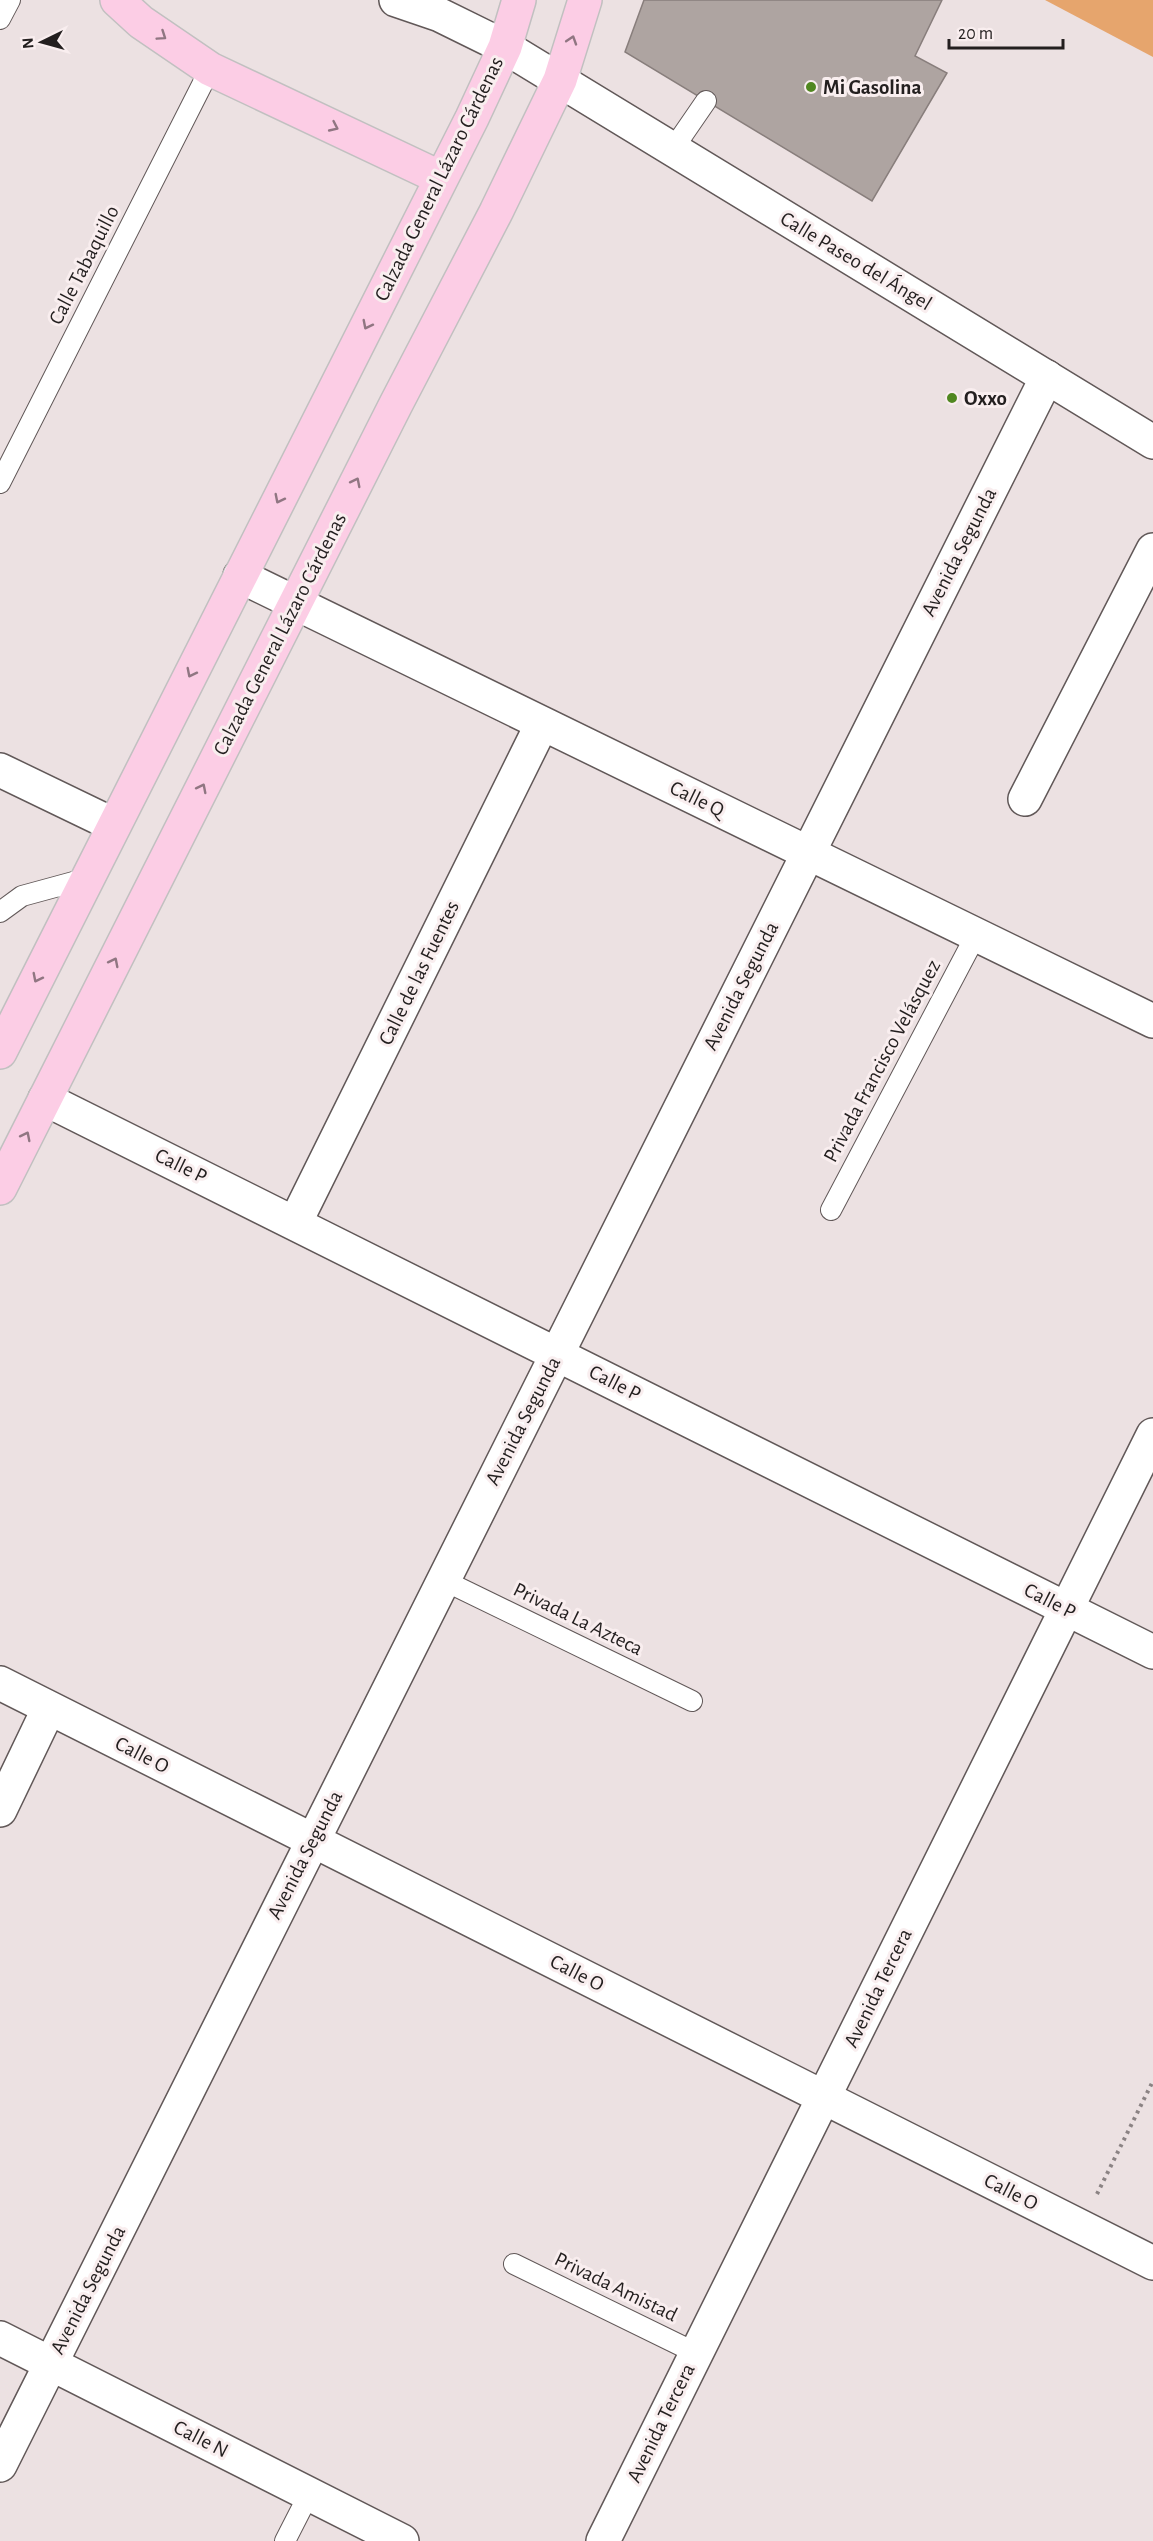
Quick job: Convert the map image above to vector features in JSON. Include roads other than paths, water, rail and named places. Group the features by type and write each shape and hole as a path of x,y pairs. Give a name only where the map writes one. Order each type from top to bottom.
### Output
{"main road":[{"path":"117,0 141,22 210,69 441,178"},
{"name":"Calzada General Lázaro Cárdenas","path":"0,1052 472,118 505,46 519,0"},
{"name":"Calzada General Lázaro Cárdenas","path":"0,1188 295,603 496,212 560,80 585,0"}],"street":[{"name":"Calle Paseo del Ángel","path":"396,0 440,15 505,46 1153,442"},
{"name":"Avenida Segunda","path":"0,2465 1047,377"},
{"path":"1025,799 1153,550"},
{"name":"Calle Q","path":"240,576 1153,1021"},
{"name":"Calle de las Fuentes","path":"296,1223 542,724"},
{"path":"0,770 114,825"},
{"name":"Calle P","path":"45,1099 1153,1652"},
{"name":"Avenida Tercera","path":"603,2541 1153,1435"},
{"name":"Calle O","path":"0,1683 1153,2264"},
{"path":"0,1810 49,1708"},
{"name":"Calle N","path":"0,2338 402,2541"}],"lane":[{"path":"0,19 10,0"},
{"name":"Calle Tabaquillo","path":"0,483 210,69"},
{"path":"673,149 706,101"},
{"path":"0,912 22,896 88,878"},
{"name":"Privada Francisco Velásquez","path":"831,1210 976,935"},
{"name":"Privada La Azteca","path":"442,1580 692,1701"},
{"name":"Privada Amistad","path":"514,2264 696,2353"},
{"path":"285,2541 309,2494"}],"place":[{"name":"Mi Gasolina","path":"811,87"},
{"name":"Oxxo","path":"952,398"}]}
